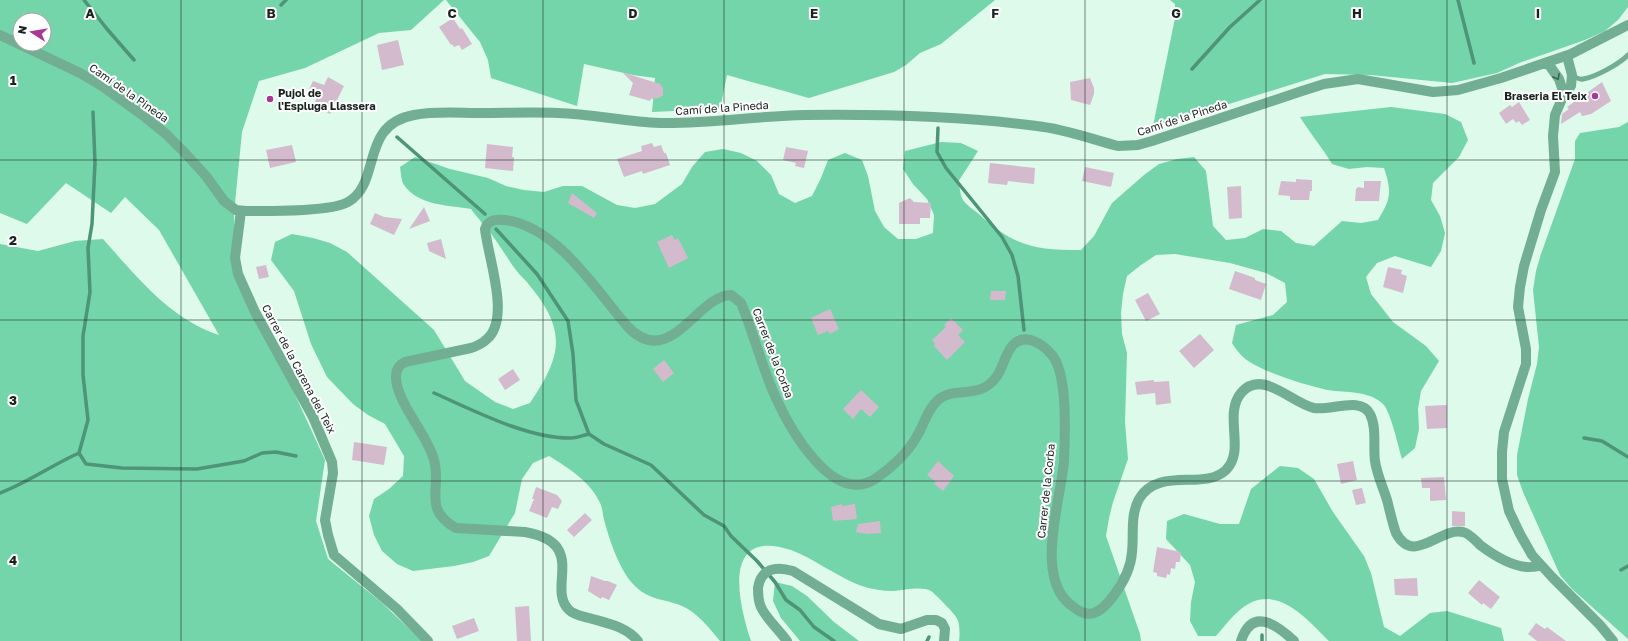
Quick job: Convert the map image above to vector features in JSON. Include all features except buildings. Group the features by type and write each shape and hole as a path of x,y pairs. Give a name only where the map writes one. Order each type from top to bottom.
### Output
{"street":[{"name":"Camí de la Pineda","path":"0,36 80,73 102,86 145,117 185,153 206,176 224,201 231,207 241,211 332,207 349,202 360,191 366,179 382,134 390,125 403,118 414,115 448,113 557,113 659,123 684,123 806,115 918,116 1038,126 1118,146 1128,146 1152,141 1324,84 1358,79 1422,90 1445,92 1479,85 1567,56 1590,46 1628,25"},
{"path":"1567,56 1572,76 1571,86 1564,94 1555,115 1553,136 1556,172 1541,210 1524,266 1520,287 1518,307 1526,349 1526,364 1504,432 1502,479 1509,511 1532,555 1600,625 1612,641"},
{"path":"1544,63 1559,79 1564,94"},
{"name":"Carrer de la Carena del Teix","path":"241,211 235,258 238,274 255,312 313,417 332,462 333,473 325,520 334,555 397,609 428,641"},
{"name":"Carrer de la Corba","path":"638,641 629,633 614,625 574,614 568,609 564,604 563,596 562,559 558,549 552,542 539,535 526,532 456,528 448,524 441,517 437,508 435,498 434,459 402,397 396,376 397,370 400,365 405,362 471,348 480,344 491,335 499,310 499,301 485,229 490,220 503,219 523,224 559,246 584,272 632,332 646,339 656,340 674,334 694,319 713,301 719,297 732,295 743,307 776,399 800,440 829,475 845,483 862,485 871,482 880,475 914,442 929,410 936,401 943,396 983,389 990,384 996,378 1014,344 1020,340 1027,339 1042,346 1054,357 1061,376 1064,394 1064,456 1053,527 1054,574 1056,586 1064,600 1078,610 1086,613 1095,613 1110,601 1124,578 1132,557 1133,520 1135,509 1139,499 1145,492 1162,482 1210,478 1226,470 1234,454 1233,415 1235,406 1240,394 1255,384 1268,385 1298,402 1317,409 1328,409 1352,404 1360,405 1367,409 1372,418 1375,462 1379,476 1396,533 1400,541 1406,545 1423,545 1450,532 1465,532 1493,554 1512,564 1535,568 1541,565"},
{"path":"787,641 764,612 760,606 758,598 758,590 762,576 771,569 785,568 793,570 879,624 902,629 927,620 942,622 945,629 944,641"},
{"path":"1241,641 1247,627 1252,623 1260,621 1276,626 1294,641"}],"lane":[{"path":"1572,76 1583,80 1613,66 1628,55"}],"green space":[{"path":"0,0 444,0 411,30 379,33 305,68 259,81 242,132 234,213 235,264 325,460 316,521 328,559 381,602 422,641 0,641 0,244 38,251 75,241 103,239 141,281 169,307 201,328 219,335 159,230 125,197 111,213 66,183 27,224 0,213"},
{"path":"446,0 995,0 941,44 920,53 906,65 894,72 809,98 727,75 720,109 652,112 655,78 633,75 584,64 577,106 491,78 488,60 480,42"},
{"path":"1170,0 1628,0 1628,7 1618,20 1605,31 1585,40 1519,63 1497,73 1452,83 1371,75 1325,74 1153,126 1175,18 1175,4"},
{"path":"1391,107 1445,114 1461,122 1468,140 1459,157 1433,183 1431,200 1440,216 1445,233 1441,251 1431,267 1395,256 1377,263 1366,277 1371,294 1393,322 1426,346 1439,361 1421,391 1418,409 1419,429 1415,448 1402,459 1389,414 1383,404 1371,396 1364,394 1319,388 1271,373 1243,357 1233,345 1232,343 1236,325 1273,315 1287,302 1285,283 1266,273 1230,263 1175,254 1156,255 1127,276 1121,313 1122,334 1127,353 1125,422 1128,459 1113,502 1106,536 1140,634 1141,641 959,641 960,635 957,619 931,591 923,589 908,589 890,591 867,588 842,577 799,553 769,546 753,549 744,558 740,572 739,589 746,625 751,641 720,641 703,621 688,609 675,603 651,596 633,584 628,578 616,555 607,531 601,505 597,497 579,477 549,456 533,463 522,479 515,513 489,556 473,562 454,566 413,571 397,564 382,551 374,535 369,516 374,499 389,489 403,476 404,456 385,424 368,415 353,404 327,377 311,344 294,291 271,260 275,242 292,234 330,243 347,252 434,330 465,381 495,402 513,409 530,403 548,372 554,358 556,344 555,331 550,317 542,302 471,209 426,201 410,192 404,185 400,167 415,157 450,169 488,178 506,186 524,190 544,192 563,186 582,186 617,205 635,208 655,204 682,184 692,167 705,152 723,149 741,153 757,161 771,175 779,194 795,203 812,196 828,160 845,153 862,160 868,176 875,211 884,227 898,239 916,239 933,233 934,215 927,199 913,184 903,169 905,151 941,142 961,143 978,151 958,182 962,198 967,204 993,226 1027,245 1052,249 1081,250 1094,236 1112,203 1144,175 1159,164 1177,159 1194,157 1206,171 1213,226 1226,240 1245,238 1263,229 1281,231 1296,243 1314,246 1342,221 1361,223 1378,220 1388,201 1389,189 1384,168 1367,167 1349,169 1332,164 1300,117"},
{"path":"1628,122 1628,639 1572,589 1560,575 1523,492 1517,475 1517,455 1528,399 1537,364 1539,347 1533,290 1536,271 1575,159 1575,141 1580,133 1619,127"},
{"path":"1280,466 1298,468 1314,479 1333,512 1364,556 1371,573 1384,627 1400,636 1430,613 1447,611 1501,628 1504,641 1329,641 1300,613 1278,601 1266,599 1254,601 1241,609 1231,618 1216,636 1198,636 1190,621 1191,602 1195,582 1190,565 1166,539 1167,521 1184,514 1220,524 1239,524 1251,489"},
{"path":"775,582 792,586 807,596 834,622 859,641 800,641 781,618 773,601"}],"waterway":[{"path":"84,0 134,60"},
{"path":"281,5 286,0"},
{"path":"1192,69 1230,27 1260,0"},
{"path":"1458,0 1474,63"},
{"path":"0,493 79,453 88,420 83,375 83,336 90,292 88,248 92,224 95,163 93,112"},
{"path":"938,128 937,152 946,168 1002,237 1012,255 1018,276 1024,330"},
{"path":"397,137 485,214"},
{"path":"496,229 537,274 568,321 573,354 576,400 589,434 604,444 651,465 704,515 724,526 731,536 757,561 775,582 786,600 800,610 814,627 834,641"},
{"path":"434,393 483,415 519,429 537,434 571,438 589,434"},
{"path":"1584,438 1602,441 1628,457"},
{"path":"79,453 86,464 122,468 197,469 244,461 262,453 276,452 296,456"},
{"path":"1621,570 1628,566"},
{"path":"1262,635 1262,641"},
{"path":"927,641 929,637"}],"place":[{"name":"Braseria El Teix","path":"1595,96"},
{"name":"Pujol de l'Espluga Llassera","path":"270,99"}]}
